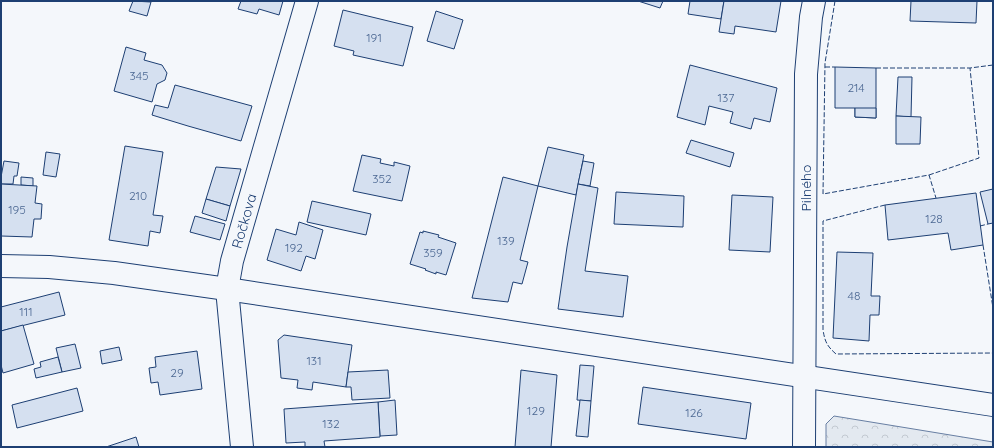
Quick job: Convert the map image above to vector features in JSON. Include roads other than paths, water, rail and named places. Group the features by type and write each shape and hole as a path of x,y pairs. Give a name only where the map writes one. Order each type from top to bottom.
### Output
{"street":[{"name":"Ročkova","path":"242,447 227,289 232,261 307,1"},
{"name":"Pilného","path":"804,447 806,74 811,17 814,1"},
{"path":"1,266 49,267 114,273 993,405"}]}
